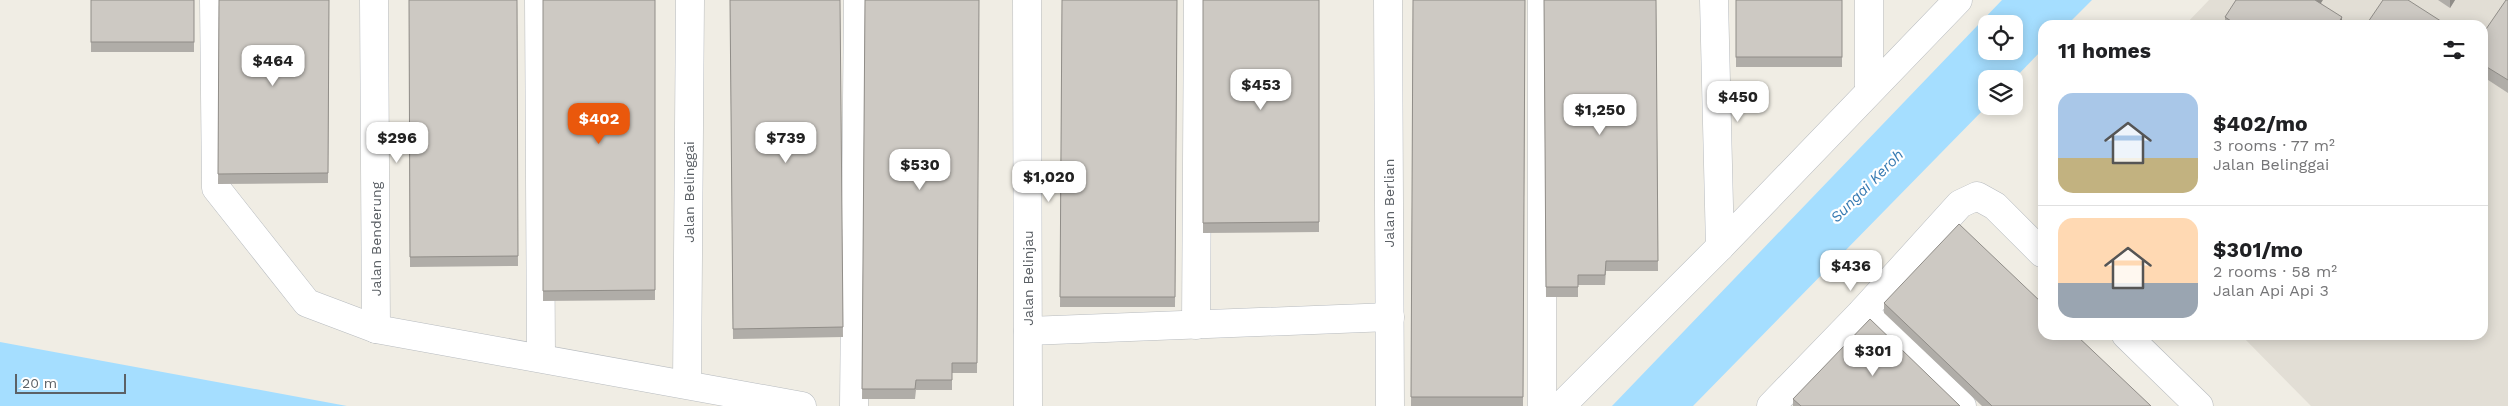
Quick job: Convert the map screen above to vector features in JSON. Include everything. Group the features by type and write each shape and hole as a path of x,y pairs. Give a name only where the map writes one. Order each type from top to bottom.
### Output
{"street":[{"path":"214,0 216,188 306,303 376,329 802,406"},
{"name":"Jalan Benderung","path":"374,0 376,329"},
{"path":"539,0 540,358"},
{"name":"Jalan Belinggai","path":"687,384 690,0"},
{"path":"854,406 858,0"},
{"name":"Jalan Belinjau","path":"1027,0 1028,406"},
{"path":"1196,325 1198,0"},
{"name":"Jalan Berlian","path":"1388,0 1390,406"},
{"path":"1542,0 1542,406"},
{"path":"1714,0 1720,247"},
{"path":"1869,0 1869,91"},
{"path":"1561,406 1720,247 1958,0"},
{"path":"1771,406 1863,311 1960,204 1977,196 1995,206 2038,248"},
{"path":"1863,311 1962,406"},
{"path":"1028,330 1390,317"},
{"path":"2131,340 2199,406"}],"shaded area":[{"path":"2209,0 2508,0 2508,406 2311,406 2246,340 2488,340 2488,20 2190,20"}],"water":[{"name":"Sungai Keroh","path":"2002,0 2092,0 2072,20 2038,20 2038,54 2023,70 1978,70 1978,115 1693,406 1612,406 1978,25 1978,60 2023,60 2023,15 1988,15"},
{"path":"0,342 347,406 0,406"}],"building":[{"path":"91,0 194,0 194,42 91,42"},
{"path":"219,0 329,0 328,173 218,174"},
{"path":"409,0 517,0 518,256 410,257"},
{"path":"543,0 655,0 655,290 543,291"},
{"path":"730,0 840,0 843,327 733,329"},
{"path":"865,0 979,0 977,363 952,363 952,380 916,380 915,389 862,389"},
{"path":"1062,0 1177,0 1175,297 1060,297"},
{"path":"1203,0 1319,0 1319,222 1203,223"},
{"path":"1413,0 1525,0 1523,397 1411,397"},
{"path":"1544,0 1656,0 1658,261 1606,261 1605,275 1578,275 1578,287 1546,287"},
{"path":"1736,0 1842,0 1842,57 1736,57"},
{"path":"2236,0 2315,0 2342,17 2340,20 2230,20 2225,17"},
{"path":"2383,0 2408,0 2439,20 2369,20"},
{"path":"2506,0 2508,0 2508,80 2488,68 2488,26"},
{"path":"1959,224 2038,299 2038,340 2081,340 2151,406 1992,406 1884,303"},
{"path":"1870,319 1960,406 1801,406 1793,399"}]}
